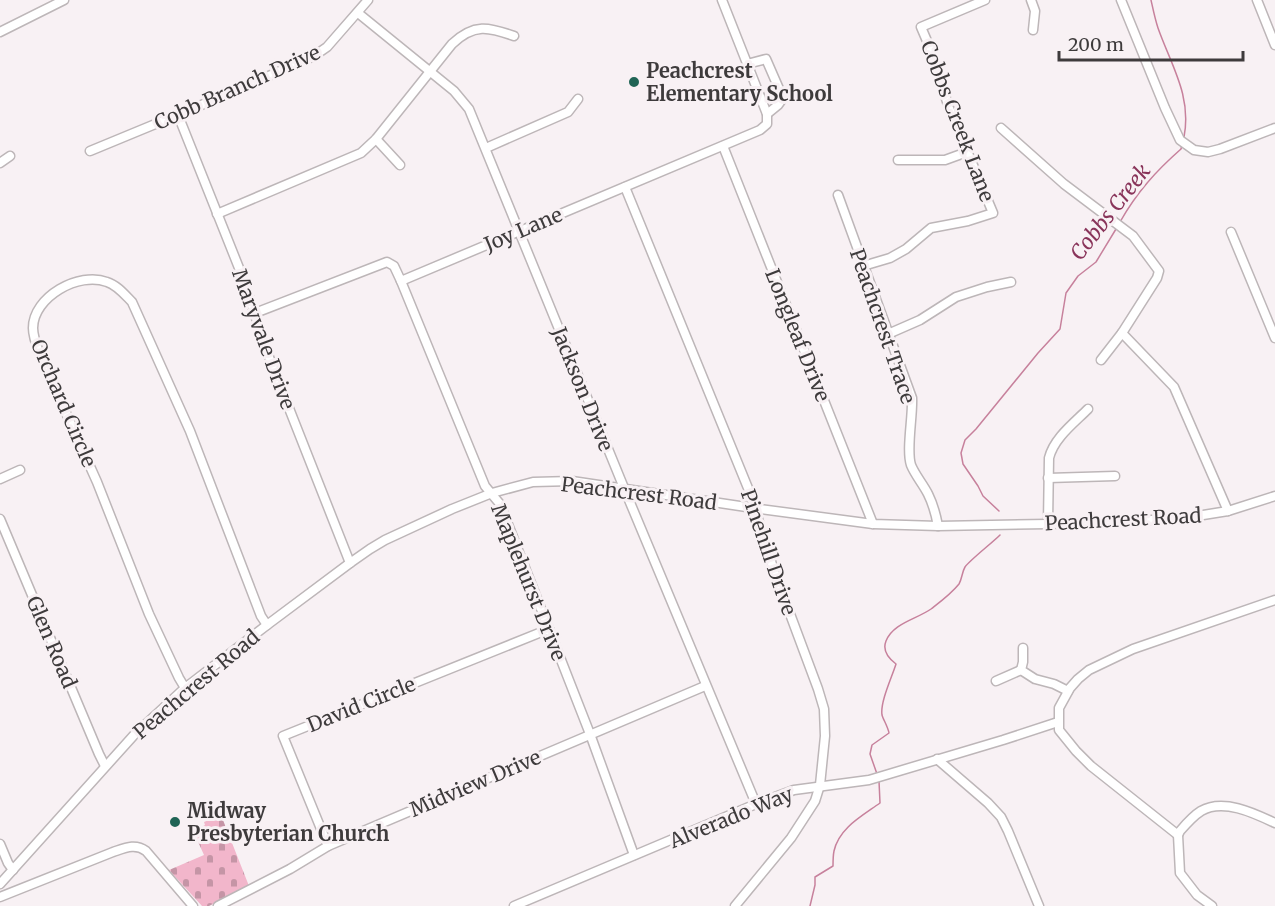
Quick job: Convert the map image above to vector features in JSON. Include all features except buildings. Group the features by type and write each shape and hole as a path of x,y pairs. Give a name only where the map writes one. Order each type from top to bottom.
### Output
{"street":[{"path":"0,32 64,0"},
{"name":"Cobb Branch Drive","path":"90,151 314,56 327,47 368,0"},
{"path":"722,0 767,114"},
{"name":"Cobbs Creek Lane","path":"863,266 890,258 906,249 931,228 968,221 993,213 949,108 921,27 985,0"},
{"path":"1031,0 1035,11 1033,30"},
{"path":"1121,0 1180,140 1194,150 1208,152 1275,128"},
{"path":"1257,0 1275,45"},
{"name":"Jackson Drive","path":"358,13 454,91 469,109 705,686 756,804"},
{"path":"218,214 361,153 376,139 452,44 468,31 489,28 514,36"},
{"name":"Joy Lane","path":"401,281 760,130 767,124 767,114 783,98 766,58 747,64"},
{"path":"486,148 568,112 578,99"},
{"name":"Maryvale Drive","path":"178,115 218,214 270,360 350,562"},
{"path":"1001,128 1064,184 1133,236 1159,271 1157,278 1122,333 1101,360"},
{"path":"376,139 400,165"},
{"name":"Longleaf Drive","path":"723,146 873,524"},
{"path":"898,160 945,160 967,152"},
{"path":"0,163 10,156"},
{"name":"Pinehill Drive","path":"625,187 750,494 774,572 824,709 825,736 820,786 812,807 791,838 735,906"},
{"name":"Peachcrest Trace","path":"838,195 912,398 909,455 911,465 929,496 936,513 938,526"},
{"path":"1231,232 1275,339"},
{"path":"255,313 387,262 394,266 401,281"},
{"name":"Orchard Circle","path":"185,688 149,614 98,482 35,340 33,329 35,318 52,294 64,286 78,280 91,279 108,282 123,292 132,302 190,430 261,616 267,625"},
{"name":"Maplehurst Drive","path":"401,281 485,486 500,504 590,734 634,855"},
{"path":"888,334 920,320 956,297 1011,282"},
{"path":"1122,333 1174,387 1228,511"},
{"path":"1048,524 1048,478 1051,450 1059,438 1088,409"},
{"path":"0,479 20,470"},
{"path":"1048,478 1115,476"},
{"name":"Peachcrest Road","path":"0,884 134,735 185,688 350,562 385,540 452,509 492,494 534,482 588,483 873,524 938,526 1178,519 1228,511 1275,496"},
{"name":"Glen Road","path":"0,519 105,766"},
{"path":"1178,835 1091,766 1065,739 1059,730 1059,708 1068,691 1089,670 1133,650 1275,600"},
{"name":"David Circle","path":"328,846 283,736 549,629"},
{"path":"1021,670 1023,648"},
{"path":"1021,670 1035,679 1068,691"},
{"path":"996,681 1021,670"},
{"name":"Midview Drive","path":"218,906 290,869 328,846 705,686"},
{"name":"Alverado Way","path":"514,906 794,790 869,780 1058,723"},
{"path":"937,759 988,803 1000,817 1039,906"},
{"path":"1212,906 1197,895 1180,873 1178,835 1185,825 1203,810 1219,806 1256,814 1275,823"},
{"path":"0,844 13,870"},
{"path":"0,897 132,846 146,851 193,906"}],"green space":[{"path":"221,815 249,886 209,906 202,906 169,870 204,855 195,835 199,833 198,829 205,825 204,822"}],"waterway":[{"name":"Cobbs Creek","path":"1151,0 1158,28 1183,94 1186,122 1184,137"},
{"name":"Cobbs Creek","path":"1120,222 1140,192 1181,149 1182,145"},
{"name":"Cobbs Creek","path":"999,511 983,496 963,464 961,453 965,440 1060,329 1066,293 1078,276 1096,262 1116,229"},
{"name":"Cobbs Creek","path":"877,774 870,754 872,745 889,733 882,710 884,697 896,664 890,659 885,648 889,635 900,626 931,609 949,594 959,584 968,564 1000,535"},
{"name":"Cobbs Creek","path":"810,906 815,877 833,866 834,851 841,836 852,823 880,803 879,781"}],"place":[{"name":"Peachcrest Elementary School","path":"634,82"},
{"name":"Midway Presbyterian Church","path":"175,822"}]}
